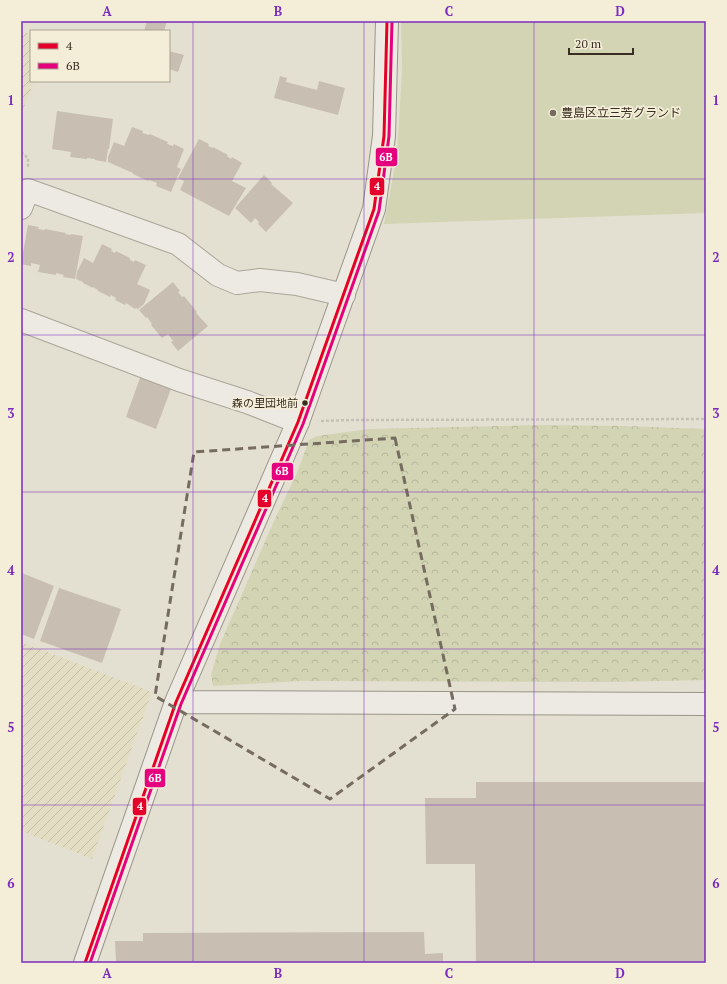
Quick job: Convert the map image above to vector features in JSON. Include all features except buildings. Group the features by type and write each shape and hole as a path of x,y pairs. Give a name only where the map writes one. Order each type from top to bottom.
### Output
{"street":[{"path":"85,963 176,702 298,422 374,209 384,136 388,21"},
{"path":"21,208 28,190 178,244 218,275 237,283 260,280 297,284 344,295"},
{"path":"21,320 172,377 247,402 298,422"},
{"path":"176,702 706,704"}],"path":[{"path":"298,422 360,420 706,419"}],"highlighted area":[{"path":"395,438 455,709 330,799 155,696 194,452"}],"shaded area":[{"path":"21,31 30,34 30,82 34,82 21,116"},
{"path":"21,642 152,692 92,859 21,831"}],"green space":[{"name":"豊島区立三芳グランド","path":"401,21 706,21 706,213 384,224 397,155 402,71"},
{"path":"544,425 706,429 706,680 613,682 301,681 213,686 211,675 220,644 274,521 297,473 309,440 317,436 369,429"}],"transit line":[{"name":"4","path":"85,963 176,702 298,422 374,209 384,136 387,21"},
{"name":"6B","path":"90,963 181,704 303,424 379,211 389,136 392,21"}],"place":[{"name":"豊島区立三芳グランド","path":"553,113"},
{"name":"森の里団地前","path":"305,403"}]}
